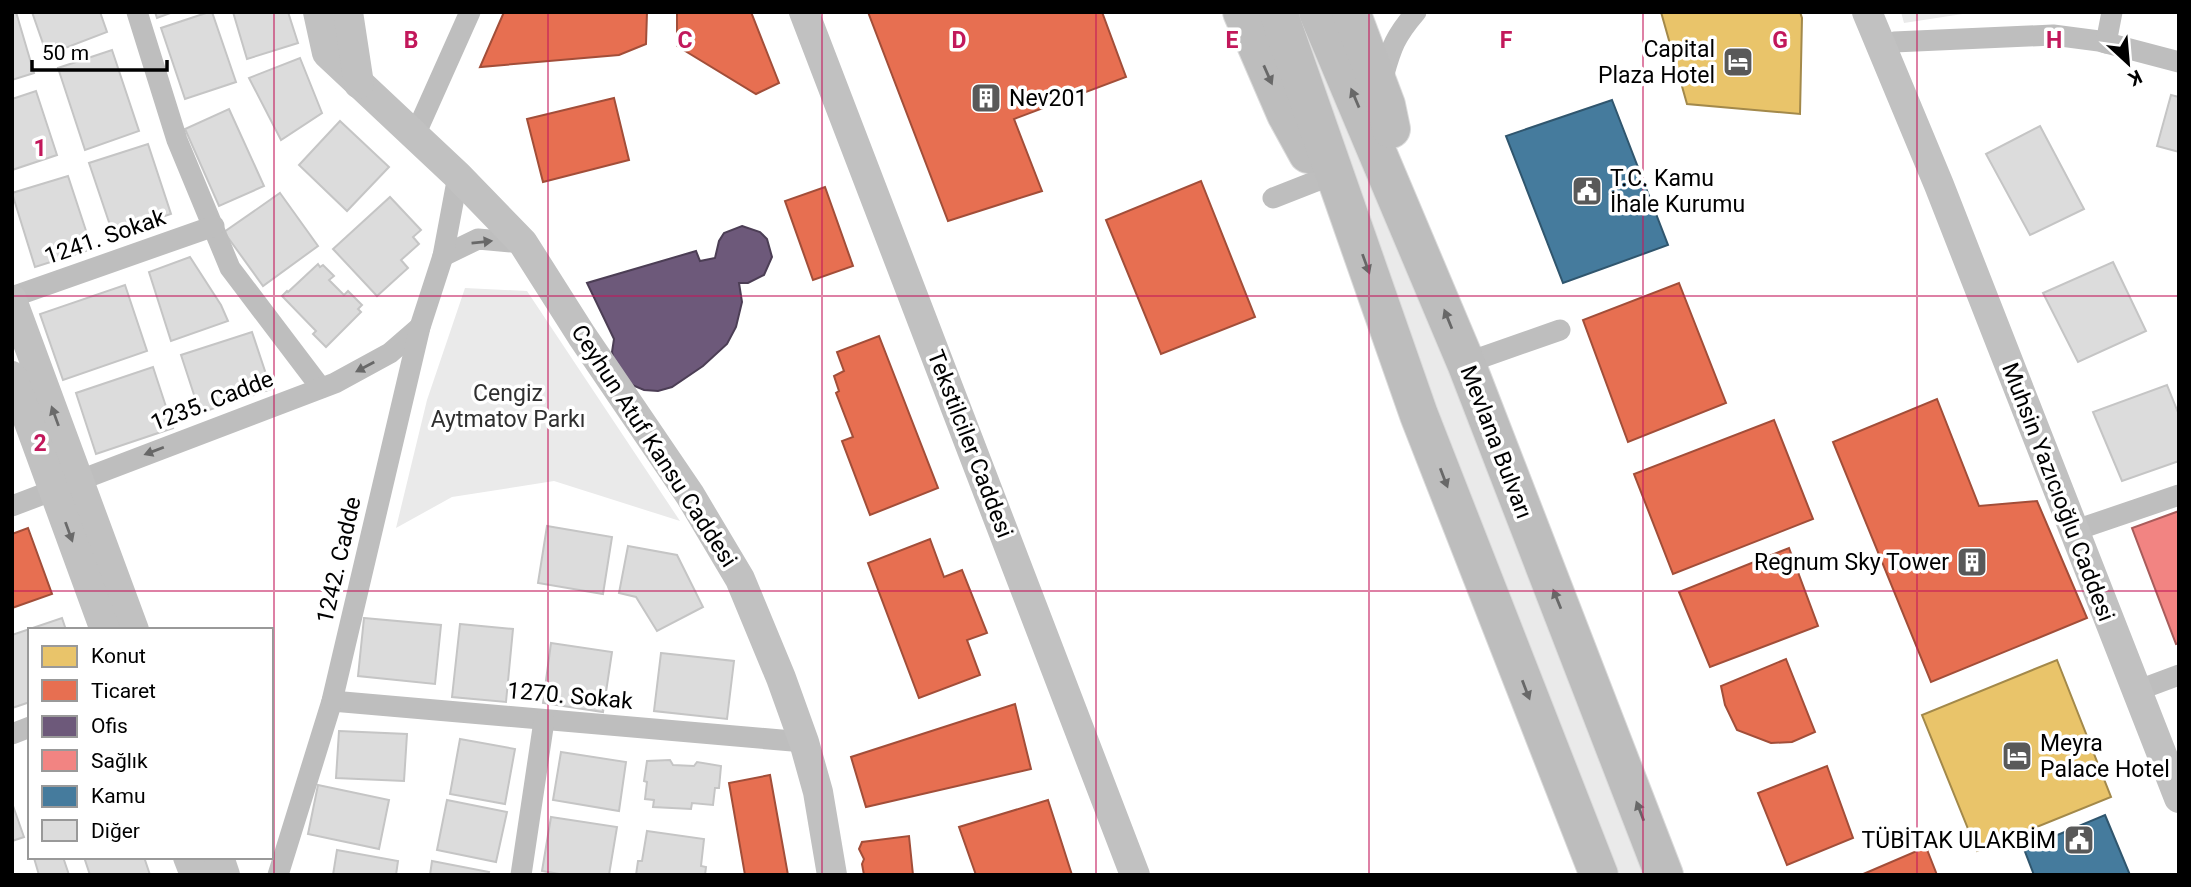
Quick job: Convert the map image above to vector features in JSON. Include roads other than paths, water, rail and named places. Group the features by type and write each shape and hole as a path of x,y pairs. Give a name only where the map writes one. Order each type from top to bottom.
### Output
{"highway":[{"path":"1242,12 1286,114 1305,150 1334,189"},
{"path":"1278,12 1334,189 1419,415 1599,875"},
{"name":"Mevlana Bulvarı","path":"1318,12 1466,363 1664,875"},
{"path":"1351,12 1386,105 1393,139 1391,184"}],"main road":[{"name":"Ceyhun Atuf Kansu Caddesi","path":"318,12 327,53 415,135 523,243 582,337 690,495 740,579 804,742 818,792 832,875"},
{"name":"Ceyhun Atuf Kansu Caddesi","path":"331,12 345,59 359,84"},
{"path":"348,12 359,84"},
{"name":"Tekstilciler Caddesi","path":"804,12 1135,875"},
{"name":"Muhsin Yazıcıoğlu Caddesi","path":"1867,12 1891,49"},
{"name":"Muhsin Yazıcıoğlu Caddesi","path":"1884,12 1891,49 1939,185 2179,799"},
{"path":"12,298 105,628"},
{"path":"12,376 133,628"}],"street":[{"path":"136,12 177,140 230,268 321,388"},
{"path":"415,135 470,12"},
{"path":"1380,90 1393,41 1416,12"},
{"path":"2106,43 2112,12"},
{"path":"1891,49 1920,40 1941,42 2042,35 2106,43 2179,62"},
{"name":"1242. Cadde","path":"278,875 332,701 420,327 443,256 457,176"},
{"path":"1273,198 1334,189"},
{"name":"1241. Sokak","path":"12,298 214,226"},
{"path":"443,256 478,239 523,243"},
{"name":"1235. Cadde","path":"12,506 321,388 377,361 401,345 420,327"},
{"path":"1466,363 1560,330"},
{"path":"2073,531 2179,495"},
{"path":"2136,691 2179,675"},
{"name":"1270. Sokak","path":"332,701 804,742"},
{"path":"521,875 544,721"}],"place":[{"name":"Capital Plaza Hotel","path":"1738,62"},
{"name":"Nev201","path":"986,98"},
{"name":"T.C. Kamu İhale Kurumu","path":"1587,191"},
{"name":"Regnum Sky Tower","path":"1972,562"},
{"name":"Meyra Palace Hotel","path":"2017,756"},
{"name":"TÜBİTAK ULAKBİM","path":"2079,840"}],"park label":[{"name":"Cengiz Aytmatov Parkı","path":"508,406"}]}
